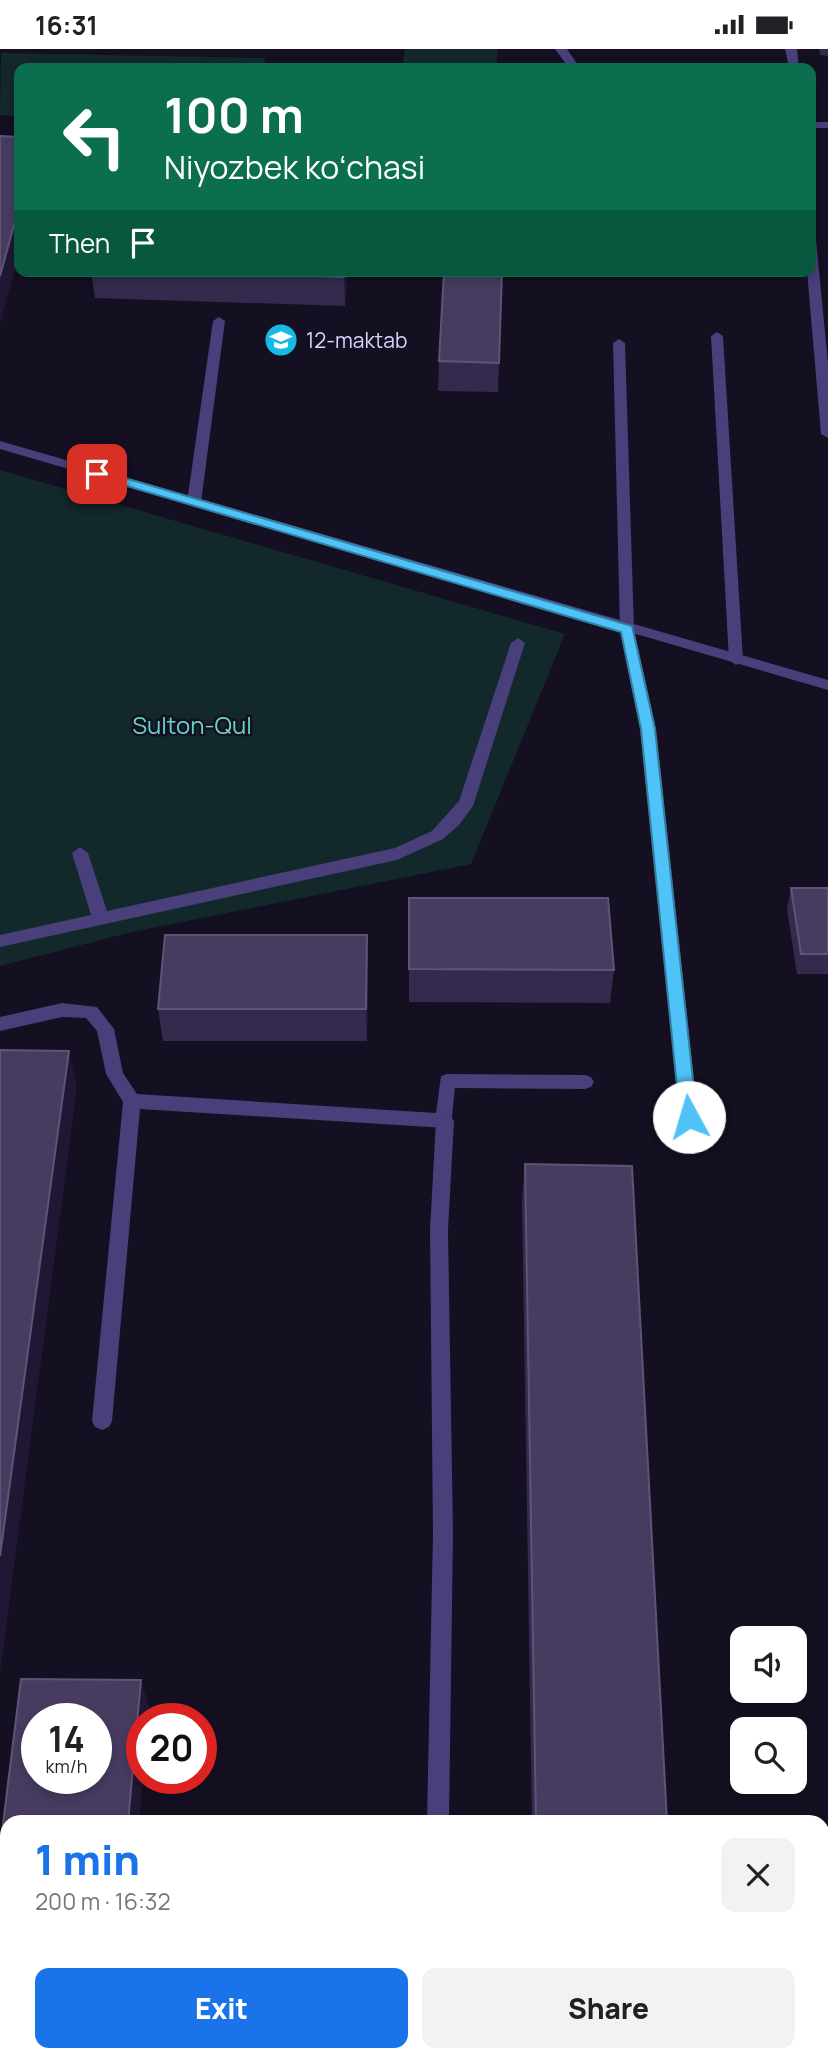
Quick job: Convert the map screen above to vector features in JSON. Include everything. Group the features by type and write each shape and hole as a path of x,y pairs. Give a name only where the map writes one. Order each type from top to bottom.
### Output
{"street":[{"path":"814,277 828,433"},
{"path":"194,502 219,321"},
{"path":"717,336 736,660"},
{"path":"619,343 627,629 648,729 689,1117"},
{"path":"0,445 627,629 828,685"},
{"path":"0,941 397,854 439,837 455,821 467,803 519,643"},
{"path":"80,853 101,919"},
{"path":"0,1024 62,1010 90,1013 105,1029 115,1074 132,1101 102,1421"},
{"path":"438,1815 443,1533 439,1230 447,1081 585,1081"},
{"path":"132,1101 445,1121"}],"green space":[{"path":"405,49 498,49 497,63 403,63"},
{"path":"1,53 265,58 264,63 14,63 14,116 0,115"},
{"name":"Sulton-Qul","path":"0,470 565,634 471,864 132,932 0,966"}],"building":[{"path":"0,136 14,137 14,225 0,276"},
{"path":"444,277 502,277 499,363 439,361"},
{"path":"791,888 828,888 828,954 801,954"},
{"path":"409,898 608,898 614,970 409,969"},
{"path":"165,935 367,935 366,1009 158,1009"},
{"path":"0,1050 69,1051 0,1556"},
{"path":"525,1164 632,1166 667,1815 536,1815"},
{"path":"21,1679 141,1680 139,1703 126,1703 126,1794 131,1794 129,1815 4,1815"}],"place":[{"name":"12-maktab","path":"281,340"}],"route":[{"path":"97,474 627,629 648,729 689,1117"}]}
